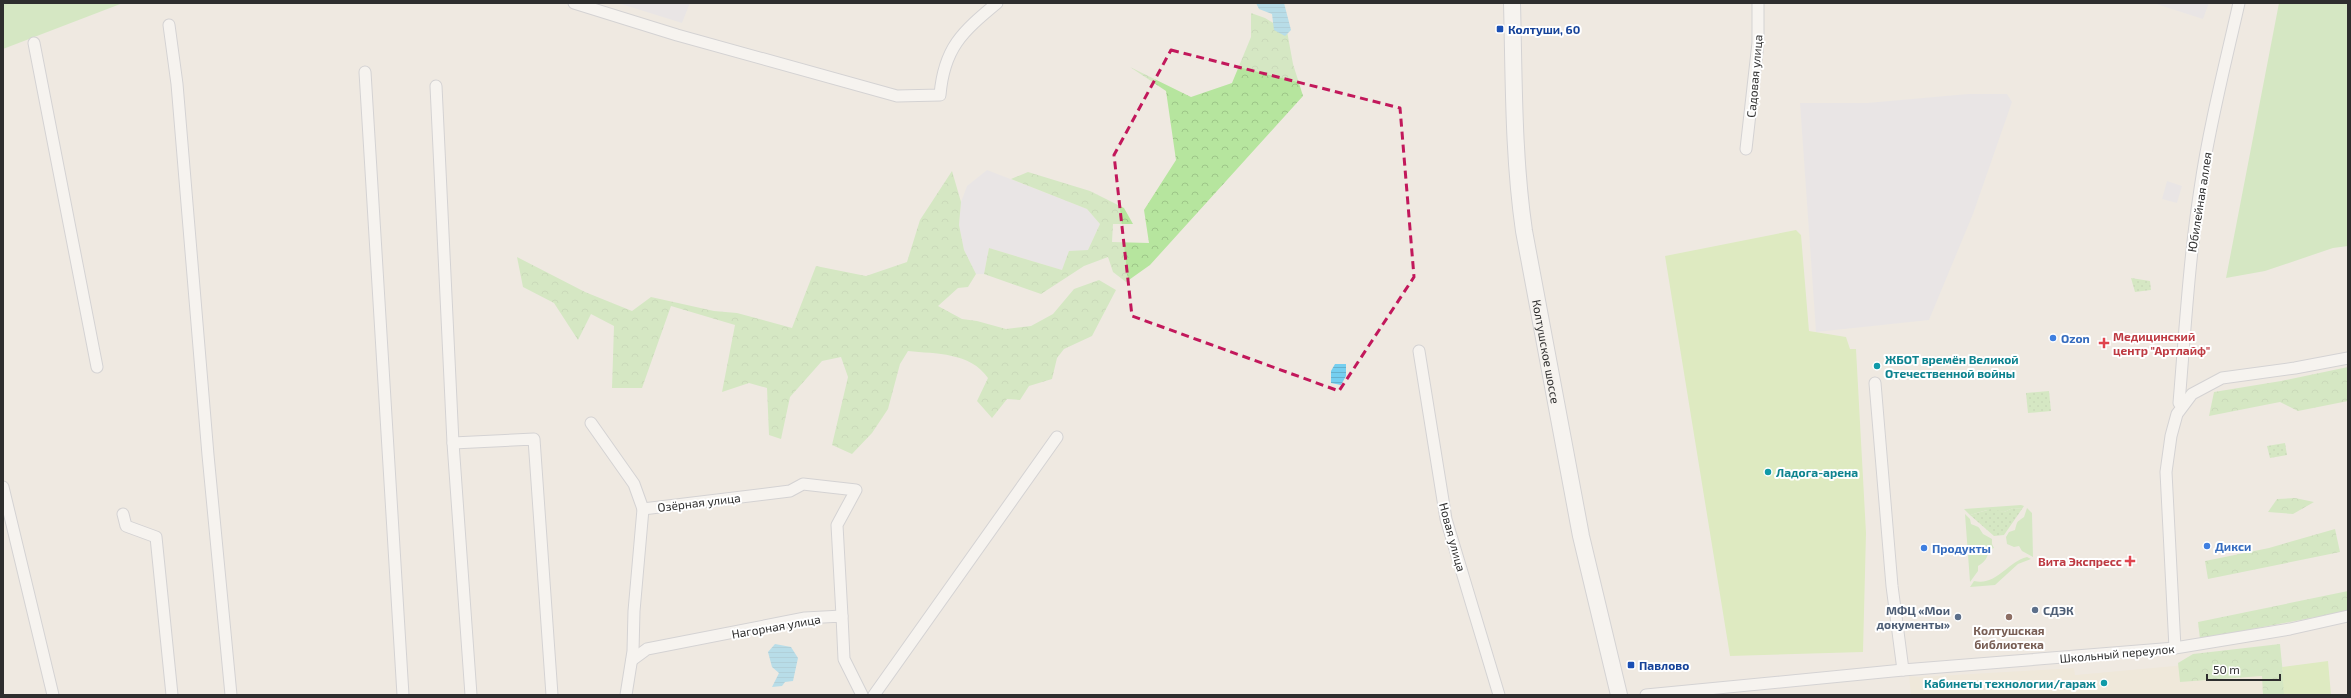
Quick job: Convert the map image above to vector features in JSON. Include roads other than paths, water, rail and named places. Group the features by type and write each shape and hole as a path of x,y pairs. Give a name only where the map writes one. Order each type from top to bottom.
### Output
{"main road":[{"name":"Колтушское шоссе","path":"1512,3 1513,110 1518,190 1524,231 1580,529 1618,695"}],"street":[{"path":"574,3 677,35 897,96 940,95 942,74 951,50 968,27 997,3"},
{"name":"Садовая улица","path":"1746,149 1758,43 1758,3"},
{"name":"Юбилейная аллея","path":"2179,403 2188,282 2200,188 2219,88 2239,3"},
{"path":"169,25 177,84 207,439 231,695"},
{"path":"34,43 97,367"},
{"path":"366,72 403,695"},
{"path":"436,86 453,443 471,695"},
{"name":"Новая улица","path":"1420,351 1446,519 1499,695"},
{"path":"2175,648 2166,472 2171,436 2177,414 2192,394 2222,378 2295,368 2348,358"},
{"path":"1875,383 1892,586 1903,670"},
{"path":"590,423 634,484 643,509"},
{"path":"874,695 1057,438"},
{"path":"453,443 534,439 552,695"},
{"name":"Озёрная улица","path":"626,695 632,660 643,509 790,491 804,484 856,490 837,525 842,616"},
{"path":"3,487 53,695"},
{"path":"123,514 126,526 156,537 172,695"},
{"path":"842,616 844,659 862,695"},
{"name":"Нагорная улица","path":"632,660 647,649 805,618 842,616"},
{"name":"Школьный переулок","path":"1646,695 1903,670 2175,648 2303,626 2348,616"}],"water":[{"path":"1256,3 1284,3 1291,30 1285,36 1274,30 1272,14 1259,9"},
{"path":"1335,364 1346,364 1346,376 1341,385 1331,383 1331,371"},
{"path":"775,644 791,647 798,658 793,681 785,682 782,686 772,687 779,673 772,667 768,652"}],"place":[{"name":"Колтуши, 60","path":"1500,29"},
{"name":"Ozon","path":"2053,338"},
{"name":"Медицинский центр \"Артлайф\"","path":"2104,343"},
{"name":"ЖБОТ времён Великой Отечественной войны","path":"1877,366"},
{"name":"Ладога-арена","path":"1768,472"},
{"name":"Дикси","path":"2207,546"},
{"name":"Продукты","path":"1924,548"},
{"name":"Вита Экспресс","path":"2130,561"},
{"name":"СДЭК","path":"2035,610"},
{"name":"МФЦ «Мои документы»","path":"1958,617"},
{"name":"Колтушская библиотека","path":"2009,617"},
{"name":"Павлово","path":"1631,665"},
{"name":"Кабинеты технологии/гараж","path":"2104,683"}]}
